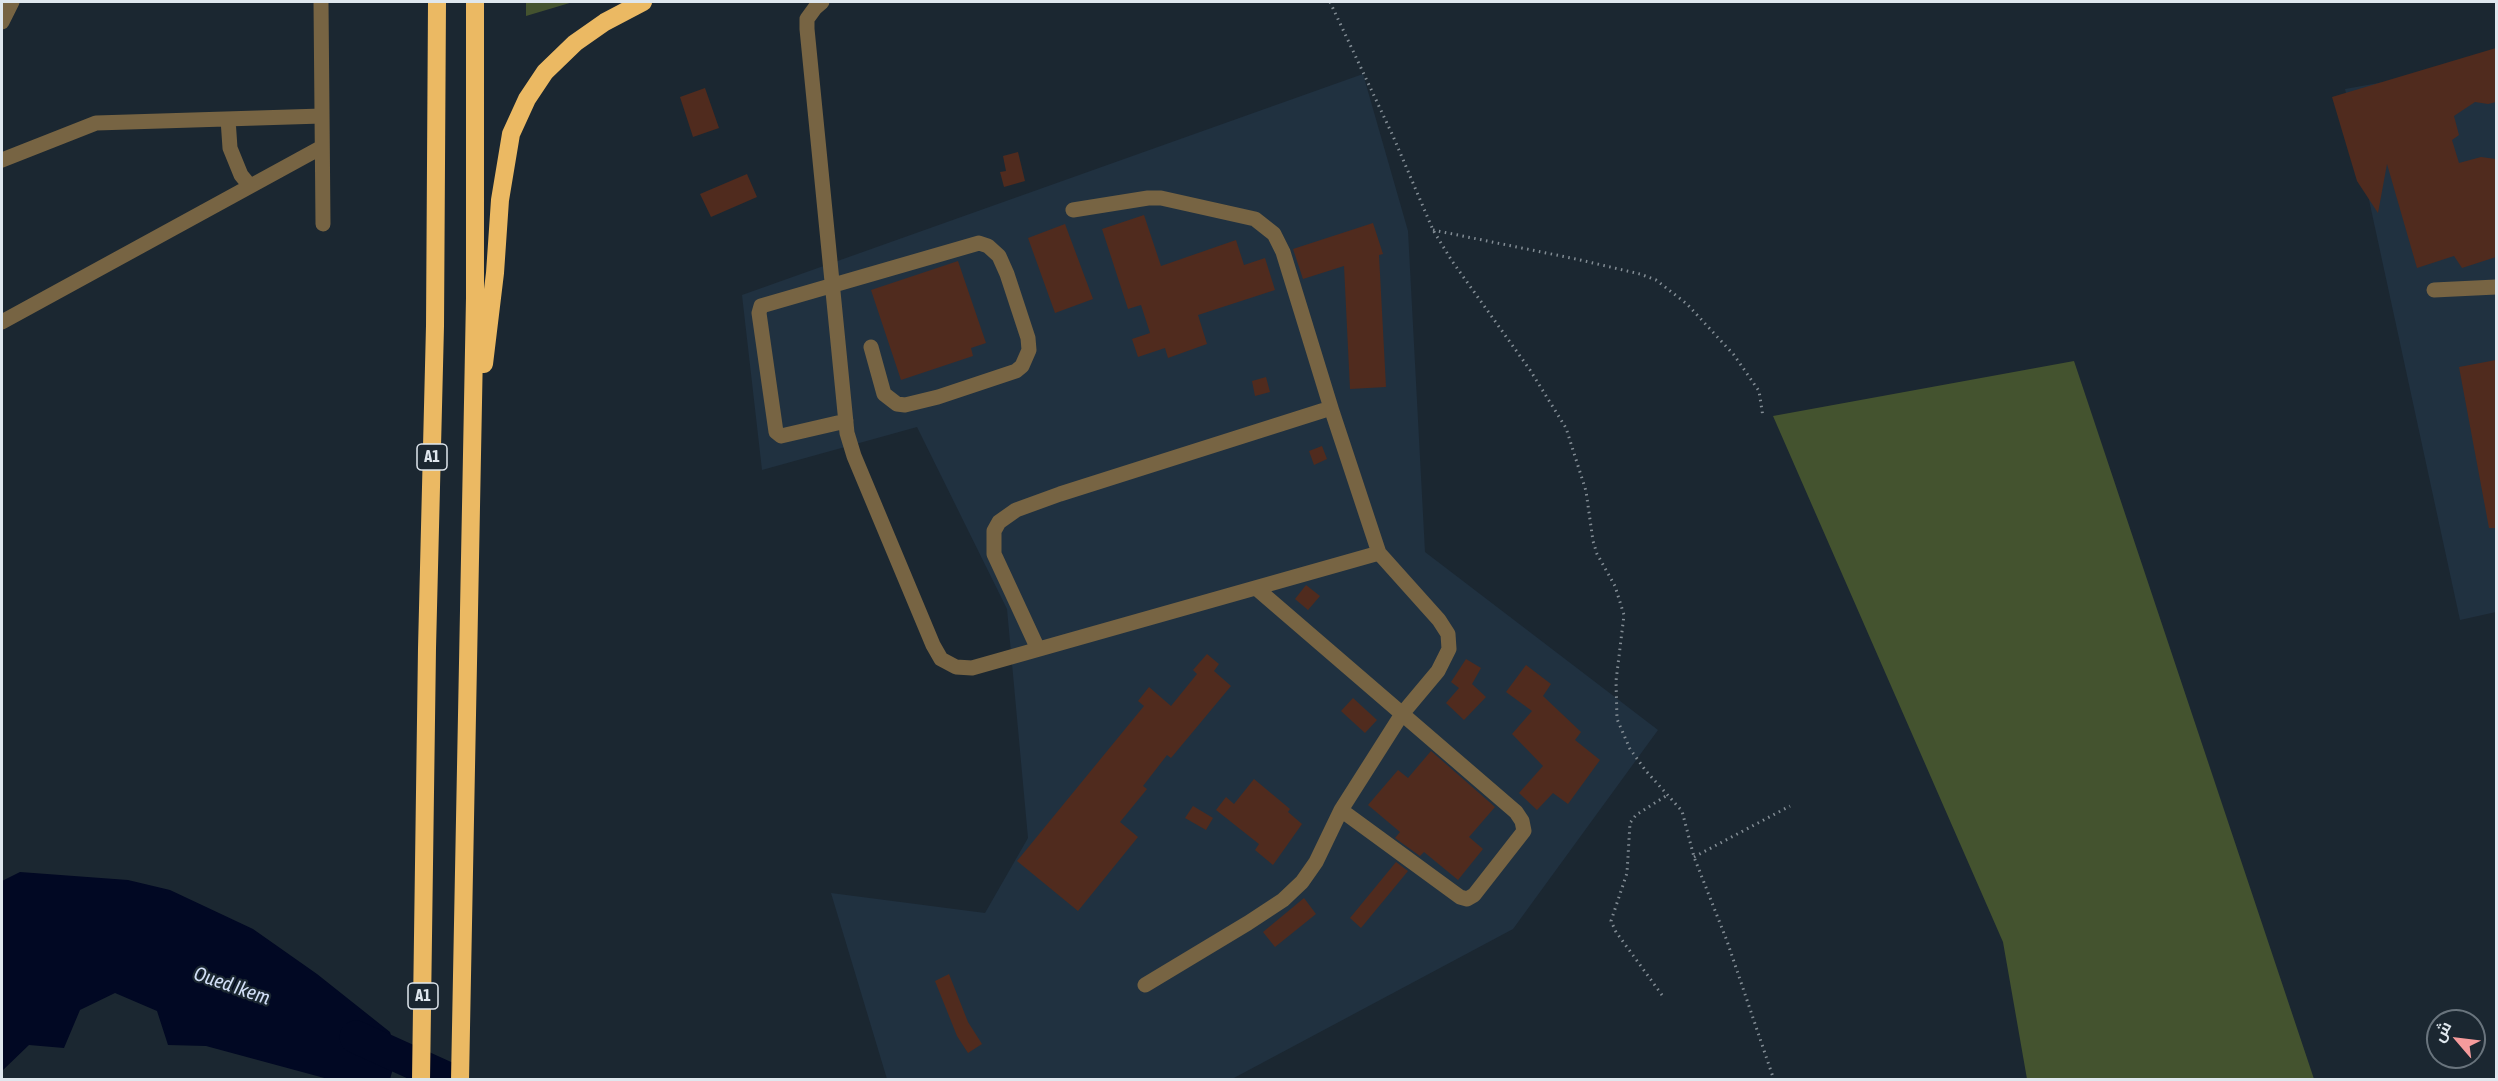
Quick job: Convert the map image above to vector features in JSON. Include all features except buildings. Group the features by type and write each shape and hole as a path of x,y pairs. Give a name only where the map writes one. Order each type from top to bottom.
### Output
{"highway":[{"name":"A1","path":"421,1080 427,648 435,327 437,2"},
{"name":"A1","path":"460,1080 476,298 474,2"},
{"path":"472,470 495,273 500,200 511,134 527,99 545,72 604,22 643,2"}],"street":[{"path":"2,22 12,2"},
{"path":"321,2 323,224"},
{"path":"822,2 807,19 807,29 846,421 854,456 933,645 941,659 956,667 972,668 1379,553"},
{"path":"2,160 96,123 322,116"},
{"path":"228,118 230,148 238,168 250,186"},
{"path":"2,322 322,147"},
{"path":"1073,210 1161,198 1255,219 1274,234 1284,252 1331,408 1379,553 1439,620 1448,634 1449,649 1438,671 1402,714 1341,810 1317,862 1302,882 1248,923 1145,985"},
{"path":"846,421 781,436 776,432 759,314 761,306 979,243 988,246 999,256 1028,338 1029,350 1022,366 1016,370 938,397 905,405 897,404 884,394 871,347"},
{"path":"2434,290 2496,287"},
{"path":"1038,649 994,554 994,531 999,522 1016,510 1060,494 1331,408"},
{"path":"1256,588 1516,812 1522,821 1524,831 1474,895 1467,898 1460,897 1341,810"}],"path":[{"path":"1330,2 1393,136 1432,230 1530,370 1566,428 1586,491 1595,548 1615,586 1624,615 1616,681 1617,719 1630,748 1646,771 1682,811 1694,857 1774,1080"},
{"path":"1432,230 1587,261 1656,280 1687,304 1734,355 1759,391 1763,417"},
{"path":"1662,995 1616,932 1611,921 1627,873 1630,823 1636,815 1669,794"},
{"path":"1694,857 1790,806"}],"shaded area":[{"path":"2496,62 2496,612 2460,620 2345,89"},
{"path":"1363,74 1408,231 1425,552 1658,730 1513,929 1232,1079 887,1079 831,893 985,913 1028,838 1007,609 917,427 762,470 742,295"}],"green space":[{"path":"526,2 573,2 526,16"},
{"path":"2074,361 2314,1079 2027,1079 2003,942 1773,416"}],"water":[{"path":"20,872 128,880 170,890 253,929 317,974 390,1032 397,1055 390,1079 328,1079 206,1046 168,1045 157,1011 115,993 80,1010 64,1048 29,1045 2,1071 2,881"}],"waterway":[{"name":"Oued Ikem","path":"356,1037 451,1080"}]}
